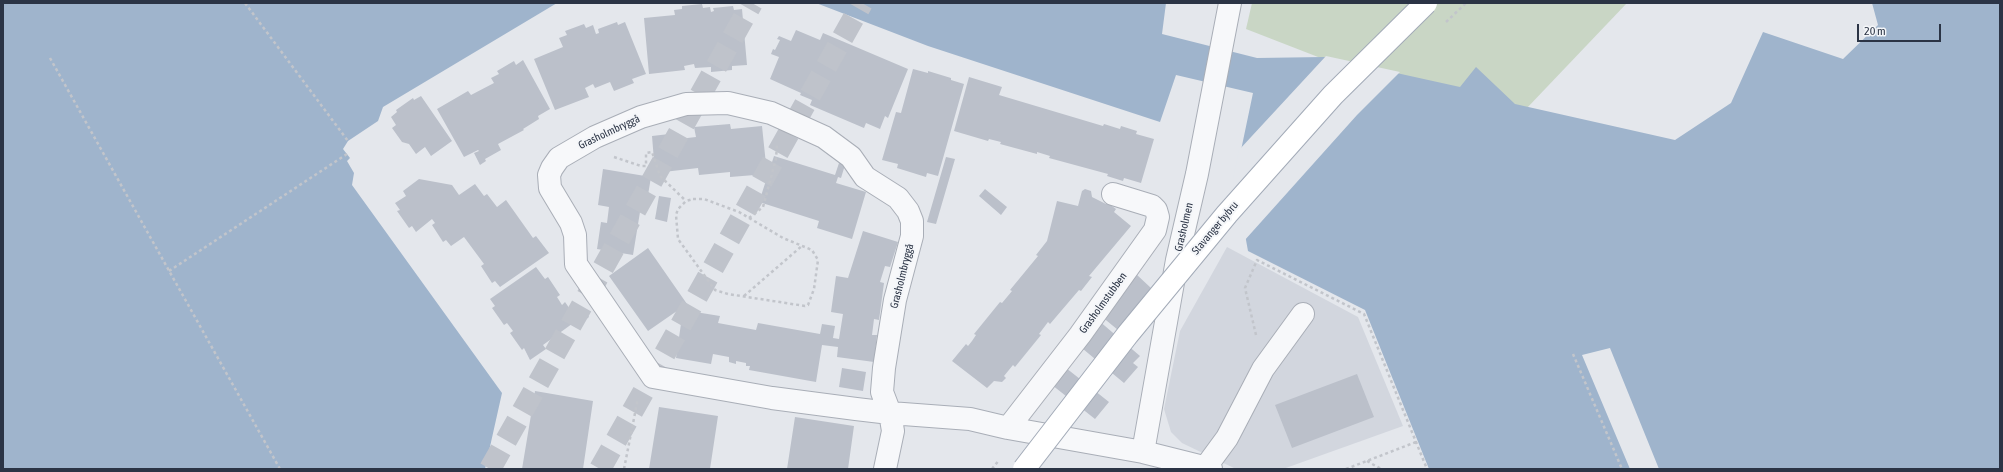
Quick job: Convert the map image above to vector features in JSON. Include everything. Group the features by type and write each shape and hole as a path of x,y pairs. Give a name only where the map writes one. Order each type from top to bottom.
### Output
{"main road":[{"name":"Stavanger bybru","path":"1024,469 1128,334 1232,209 1333,95 1426,3"}],"street":[{"name":"Grasholmen","path":"1143,452 1177,260 1197,174 1230,3"},
{"name":"Grasholmbryggå","path":"653,377 576,264 575,235 571,223 550,188 549,175 552,168 559,158 595,137 641,117 686,104 734,104 771,113 824,136 851,157 865,177 898,198 908,211 912,221 912,236 895,300 884,368 882,392 890,413 893,431 885,469"},
{"name":"Grasholmstubben","path":"1008,428 1080,335 1155,230 1158,218 1156,210 1152,206 1113,194"},
{"path":"653,377 772,398 890,413 970,419 1008,428 1143,452 1208,469 1227,438 1263,369 1303,314"}],"path":[{"path":"244,3 348,141"},
{"path":"1441,26 1466,3"},
{"path":"50,58 280,469"},
{"path":"749,218 763,207 776,159 777,144"},
{"path":"646,166 646,153 652,152 660,176 686,202"},
{"path":"169,271 347,154"},
{"path":"692,199 704,199 749,218 783,238 812,250 818,260 814,289 808,305 805,306 744,297 716,290 678,239 676,215 678,209 692,199"},
{"path":"744,297 803,245"},
{"path":"1263,369 1245,288 1257,260 1364,314 1427,469"},
{"path":"1573,354 1622,469"},
{"path":"624,469 640,390 653,377"},
{"path":"1346,469 1416,442"},
{"path":"1366,461 1381,469"}],"shaded area":[{"path":"1227,247 1358,317 1403,426 1283,469 1236,469 1182,443 1171,432 1164,409 1180,331"}],"green space":[{"path":"1252,3 1627,3 1506,130 1246,29"}],"water":[{"path":"3,3 557,3 383,107 378,121 348,141 343,149 350,158 347,161 354,173 352,185 502,393 485,469 3,469"},
{"path":"816,3 1166,3 1162,34 1257,58 1324,57 1460,87 1476,67 1515,104 1675,140 1731,103 1763,32 1843,59 1878,25 1872,3 2000,3 2000,469 1659,469 1610,348 1582,355 1630,469 1429,469 1365,310 1248,251 1235,179 1253,93 1176,75 1160,122 928,46"}],"pier":[{"path":"1326,56 1400,72 1357,115 1244,241 1233,178 1239,150"}],"building":[{"path":"702,4 703,8 710,7 711,12 714,11 713,8 733,6 734,10 742,9 747,65 732,66 732,70 711,72 711,67 695,68 694,64 684,66 685,70 649,74 644,18 675,15 674,10 682,9 682,6"},
{"path":"617,22 618,25 625,22 646,74 632,79 634,83 614,91 610,82 595,88 593,84 585,88 589,97 555,110 534,59 563,47 559,38 567,35 565,31 584,24 586,28 593,25 596,34 599,33 598,29"},
{"path":"796,30 820,40 823,33 908,69 888,118 885,116 880,129 866,123 864,128 810,105 812,100 800,95 801,93 770,79 779,57 771,54 773,49 775,50 780,40 777,39 779,36 791,41"},
{"path":"523,60 550,109 538,116 539,119 523,129 524,130 498,144 501,150 485,159 486,161 480,165 474,153 479,151 478,150 464,157 437,109 468,91 471,95 494,83 491,78 499,74 497,71 514,61 516,65"},
{"path":"913,69 928,73 928,71 951,78 951,80 964,84 938,176 927,173 926,177 897,168 898,164 882,160 896,112 901,113"},
{"path":"969,77 1002,87 999,95 1103,126 1104,124 1120,129 1121,126 1137,131 1136,134 1154,139 1141,183 1124,178 1123,181 1107,176 1108,174 1049,158 1050,156 1037,152 1037,154 1000,144 1001,142 989,139 988,141 954,131"},
{"path":"421,96 452,141 431,156 425,147 416,154 409,144 402,142 392,128 396,125 391,117 397,112 396,110 413,98 414,100"},
{"path":"730,124 731,129 762,126 767,174 730,177 730,172 699,175 698,168 655,173 652,136 678,133 679,139 696,137 694,127"},
{"path":"774,156 835,175 839,163 845,165 841,178 838,177 836,183 866,192 852,239 817,228 819,221 759,202"},
{"path":"946,157 955,159 936,224 927,222"},
{"path":"603,169 651,177 645,213 640,212 633,255 597,249 601,222 607,223 609,207 598,205"},
{"path":"419,179 452,185 459,195 475,184 484,196 487,194 497,207 506,200 533,238 536,236 549,253 500,287 495,281 492,283 481,266 484,264 464,237 451,246 446,240 443,242 432,225 435,223 432,219 416,232 412,226 409,228 397,211 400,210 395,203 406,196 403,191"},
{"path":"985,189 1007,207 1001,215 979,196"},
{"path":"1085,189 1091,191 1092,197 1106,204 1108,203 1116,209 1114,212 1131,226 1089,276 1092,277 1081,291 1079,290 1050,324 1048,322 1039,334 1041,335 1015,367 1013,365 1004,376 1006,378 1002,382 994,381 987,388 952,361 966,344 968,346 976,335 974,334 1000,302 1002,303 1012,291 1010,290 1038,256 1036,255 1047,241 1057,201 1078,206 1082,191"},
{"path":"659,196 671,198 667,222 655,219"},
{"path":"863,231 898,242 890,267 885,266 880,282 884,283 879,320 874,319 872,335 877,335 874,362 837,357 838,347 822,345 816,382 749,370 750,366 746,366 746,363 736,361 736,364 729,362 729,357 713,354 711,364 676,358 683,310 720,316 718,323 756,330 758,323 820,334 822,324 835,326 833,338 839,339 843,314 831,312 836,276 848,278"},
{"path":"648,248 687,304 648,331 609,276"},
{"path":"536,267 545,279 548,277 560,295 557,297 562,305 565,302 577,319 586,312 589,317 579,325 576,321 543,345 546,349 530,360 524,348 522,350 510,333 513,331 507,323 504,325 492,308 495,306 490,299"},
{"path":"1136,274 1151,288 1124,321 1142,335 1135,344 1101,316"},
{"path":"1098,320 1140,356 1133,363 1138,367 1124,383 1077,344"},
{"path":"1061,364 1109,402 1095,419 1047,381"},
{"path":"842,368 866,372 863,391 839,387"},
{"path":"1357,374 1374,417 1292,448 1275,405"},
{"path":"535,391 593,401 583,469 522,469"},
{"path":"659,407 718,416 710,469 649,469"},
{"path":"795,417 854,426 848,469 787,469"}],"tunnel":[{"path":"490,469 752,3"},
{"path":"600,469 862,3"}]}
